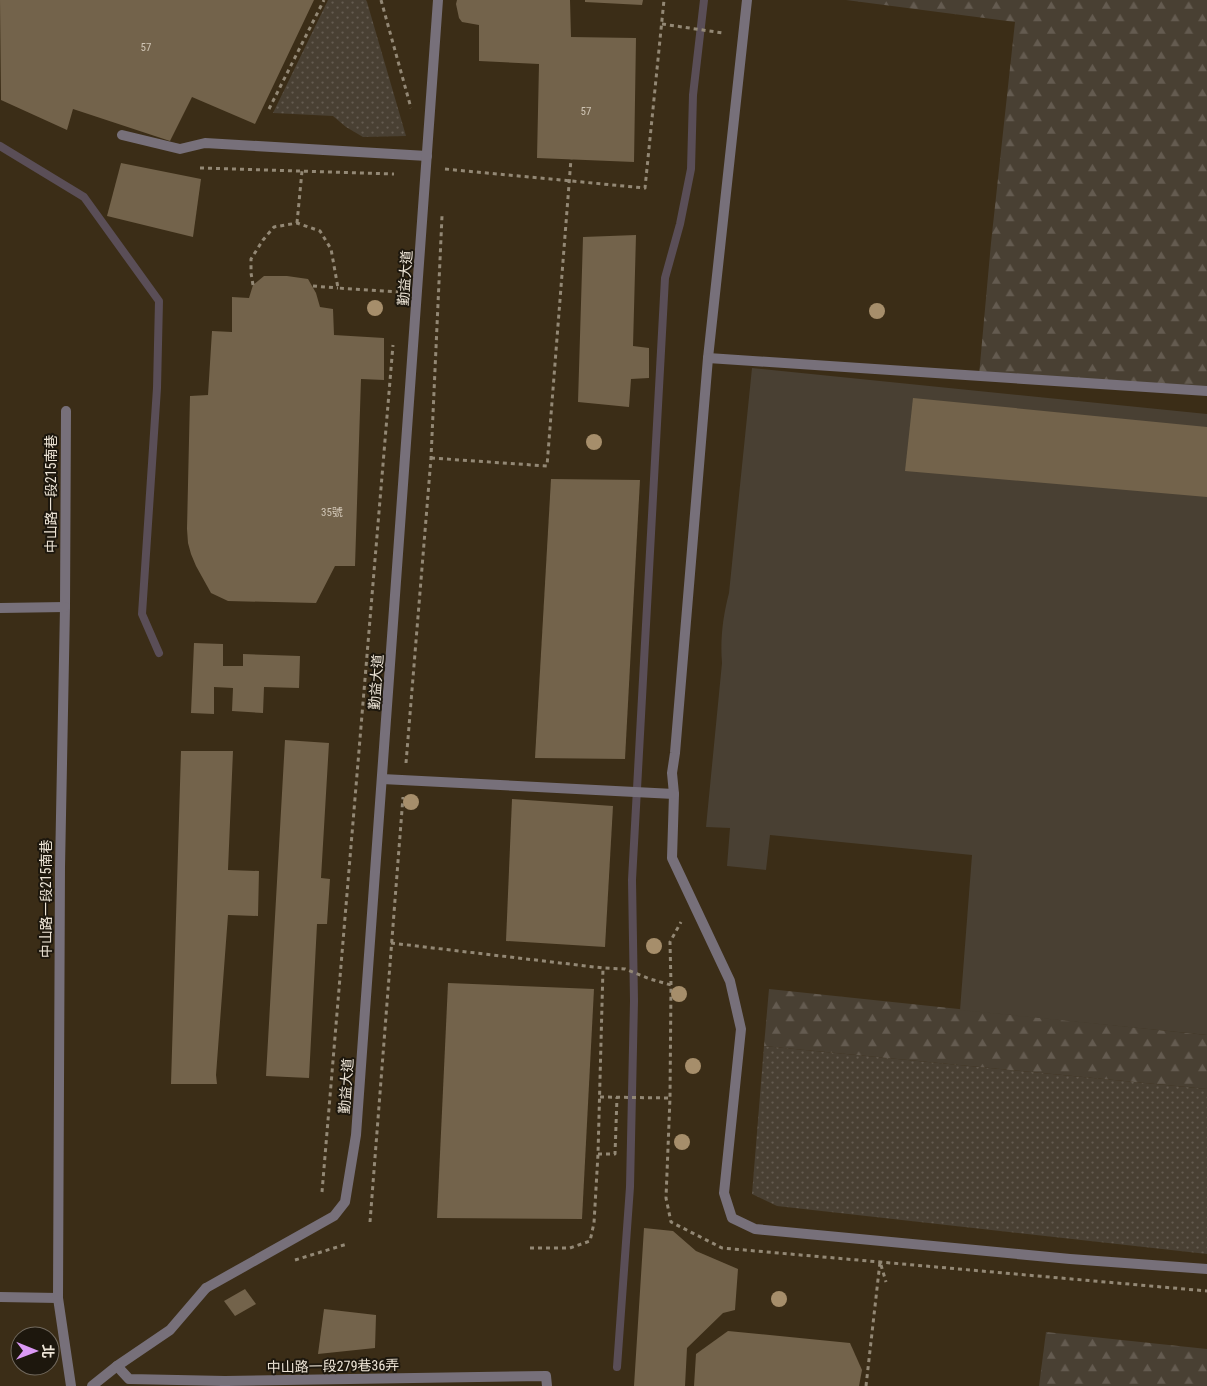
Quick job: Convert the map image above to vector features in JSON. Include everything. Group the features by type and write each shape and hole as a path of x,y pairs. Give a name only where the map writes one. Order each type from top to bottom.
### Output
{"street":[{"name":"勤益大道","path":"117,1366 170,1330 206,1288 334,1216 345,1202 356,1135 438,0"},
{"path":"747,0 708,358 672,773 674,794 672,858 730,981 741,1029 724,1193 732,1218 755,1229 1060,1258 1207,1269"},
{"path":"122,135 180,149 205,143 427,156"},
{"path":"708,358 1207,391"},
{"name":"中山路一段215南巷","path":"66,411 65,607 60,868 58,1298 71,1386"},
{"path":"0,608 65,607"},
{"path":"382,779 674,794"},
{"path":"0,1297 58,1298"},
{"path":"92,1386 117,1366"},
{"name":"中山路一段279巷36弄","path":"117,1366 129,1379 225,1384 546,1376 546,1386"},
{"path":"107,1374 109,1386"}],"path":[{"path":"269,109 324,0"},
{"path":"381,0 413,114 414,105"},
{"path":"445,160 444,169 645,188 664,0"},
{"path":"662,24 723,33"},
{"path":"200,168 406,174 409,155"},
{"path":"431,458 547,466 571,159"},
{"path":"297,223 302,171"},
{"path":"370,1222 431,458 443,209"},
{"path":"254,285 251,274 251,259 262,240 274,227 297,223 320,231 331,249 338,288"},
{"path":"313,286 398,292 398,283"},
{"path":"322,1192 393,342"},
{"path":"681,922 670,942 670,1098 666,1198 671,1222 722,1248 1207,1292"},
{"path":"391,943 625,969 671,985"},
{"path":"530,1248 570,1248 590,1241 594,1223 598,1154 603,968"},
{"path":"600,1097 670,1098"},
{"path":"598,1154 615,1154 617,1097"},
{"path":"880,1262 886,1282"},
{"path":"866,1386 880,1262"}],"green space":[{"path":"328,0 366,0 406,136 363,137 346,127 333,116 273,113"},
{"path":"846,0 1207,0 1207,391 979,375 1015,22"},
{"path":"752,368 1207,414 1207,1035 960,1010 972,855 770,835 766,870 727,866 730,828 706,827 722,663 722,628 729,593"},
{"path":"769,989 1207,1035 1207,1089 764,1046"},
{"path":"764,1046 1207,1089 1207,1254 777,1206 752,1194"},
{"path":"1046,1332 1207,1349 1207,1386 1039,1386"}],"building":[{"path":"0,0 314,0 255,124 192,97 170,141 73,109 67,130 1,100"},
{"path":"457,0 570,0 571,37 636,38 634,162 537,158 539,64 479,61 479,25 462,22 459,18"},
{"path":"585,0 643,0 642,5 585,2"},
{"path":"121,163 201,179 193,237 107,216"},
{"path":"636,235 633,346 649,348 649,378 631,379 629,407 578,402 583,237"},
{"path":"264,276 287,276 308,279 316,293 320,307 333,309 334,335 384,338 384,380 361,379 355,566 335,566 316,603 228,601 211,593 196,566 188,543 190,396 208,395 212,331 232,332 232,297 249,298 253,285"},
{"path":"913,398 1207,427 1207,497 905,471"},
{"path":"551,479 640,480 625,759 535,758"},
{"path":"194,643 223,644 223,666 243,666 243,654 300,656 299,688 264,687 263,713 232,711 233,688 214,687 214,714 191,713"},
{"path":"285,740 329,743 321,878 330,879 327,924 317,924 309,1078 266,1076"},
{"path":"181,751 233,751 228,870 259,871 258,916 228,915 216,1075 217,1084 171,1084"},
{"path":"512,799 613,806 605,947 506,941"},
{"path":"448,983 594,989 582,1219 437,1218"},
{"path":"644,1228 673,1231 696,1251 738,1269 735,1310 723,1313 687,1348 685,1386 634,1386"},
{"path":"245,1289 256,1304 235,1316 224,1301"},
{"path":"324,1309 376,1315 375,1348 318,1354"},
{"path":"728,1331 850,1343 862,1370 859,1386 694,1386 696,1354"}],"waterway":[{"path":"617,1367 630,1187 634,1001 632,880 665,278 680,224 691,169 693,95 704,0"},
{"path":"0,146 84,197 159,301 157,388 142,614 159,653"}]}
